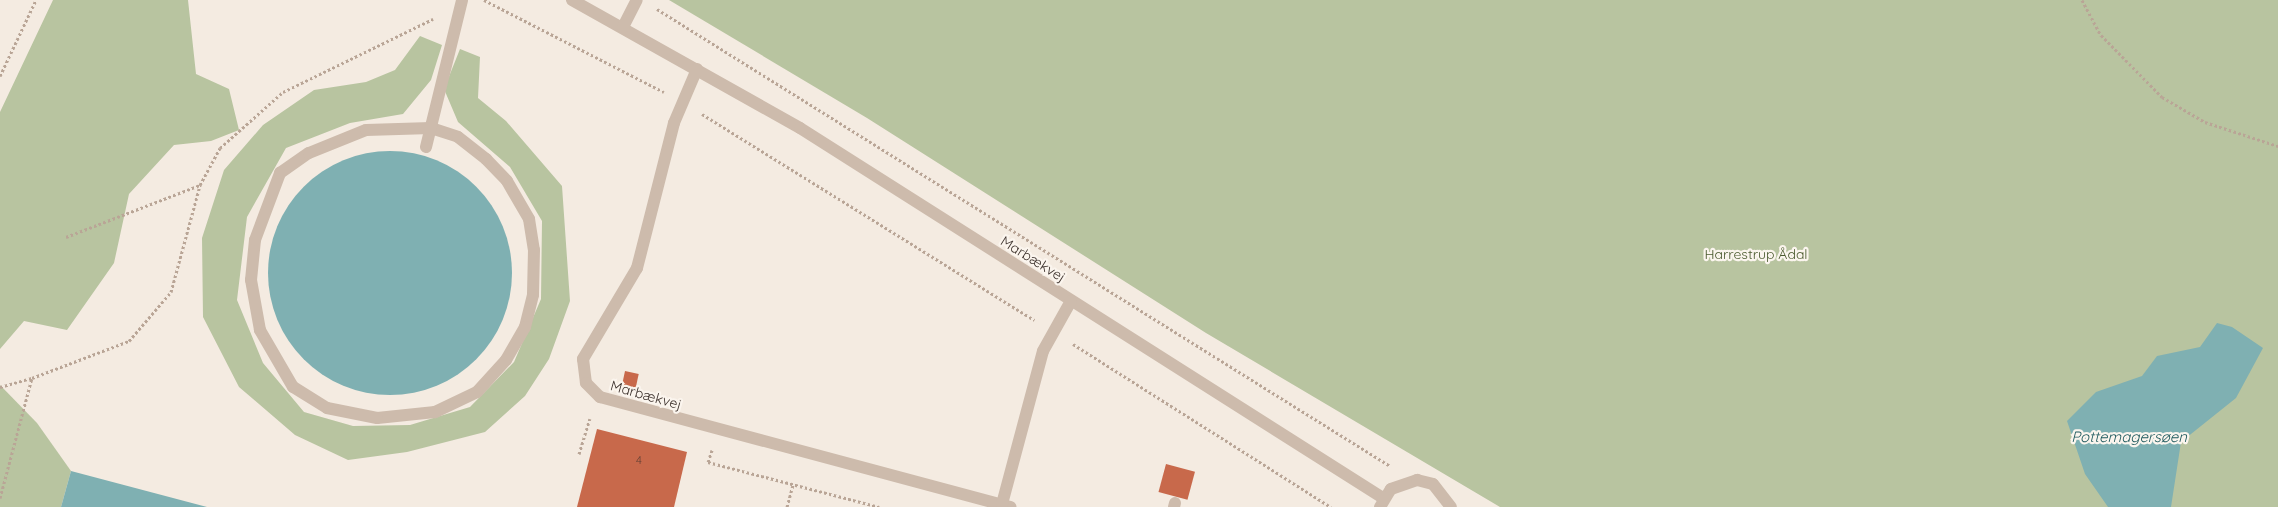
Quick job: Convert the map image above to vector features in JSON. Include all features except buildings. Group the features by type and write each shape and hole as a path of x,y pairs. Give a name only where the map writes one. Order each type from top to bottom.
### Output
{"street":[{"name":"Marbækvej","path":"572,0 800,128 1072,301 1381,503"},
{"path":"623,27 636,0"},
{"path":"426,147 460,6"},
{"name":"Marbækvej","path":"697,69 682,102 637,268 583,359 586,383 600,397 1006,506 1051,330 1072,301"},
{"path":"431,128 458,137 486,159 507,181 529,219 534,250 533,294 525,327 506,360 477,392 435,412 377,418 327,408 293,387 260,330 251,280 255,240 280,173 309,153 366,130 431,128"},
{"path":"1381,503 1402,482 1433,484 1451,507"}],"path":[{"path":"0,76 36,0"},
{"path":"484,0 682,102 1051,330 1331,507"},
{"path":"2082,0 2101,35 2162,97 2205,122 2278,146"},
{"path":"650,5 1388,463 1402,482"},
{"path":"0,387 32,378 129,341 171,292 200,184 220,148 283,92 460,6"},
{"path":"66,237 200,184"},
{"path":"0,498 32,378"},
{"path":"579,454 588,418 597,420"},
{"path":"703,447 712,449 708,462 879,507"},
{"path":"787,507 794,484"}],"green space":[{"path":"53,0 188,0 196,74 229,89 239,130 211,141 174,145 129,194 114,263 67,330 24,321 0,349 0,112"},
{"name":"Harrestrup Ådal","path":"669,0 2278,0 2278,507 1500,507 1206,333 867,118"},
{"path":"420,36 442,45 431,80 403,114 350,123 286,148 247,217 237,300 263,363 304,412 353,426 410,425 470,407 514,362 541,299 542,221 510,167 458,122 444,89 460,49 480,57 478,98 506,121 562,186 570,301 549,359 525,396 485,432 407,452 348,460 295,435 239,387 203,317 202,238 224,170 263,125 314,90 366,82 395,70"},
{"path":"0,385 37,423 71,471 61,507 0,507"}],"water":[{"path":"390,151 414,153 437,160 458,171 476,187 492,205 503,226 510,249 512,273 510,297 503,320 492,341 476,359 458,375 437,386 414,393 390,395 366,393 343,386 322,375 304,359 288,341 277,320 270,297 268,273 270,249 277,226 288,205 304,187 322,171 343,160 366,153"},
{"name":"Pottemagersøen","path":"2217,323 2232,327 2263,348 2236,398 2181,442 2171,507 2108,507 2085,474 2067,421 2096,392 2142,376 2157,356 2200,347"},
{"path":"71,471 207,507 61,507"}]}
